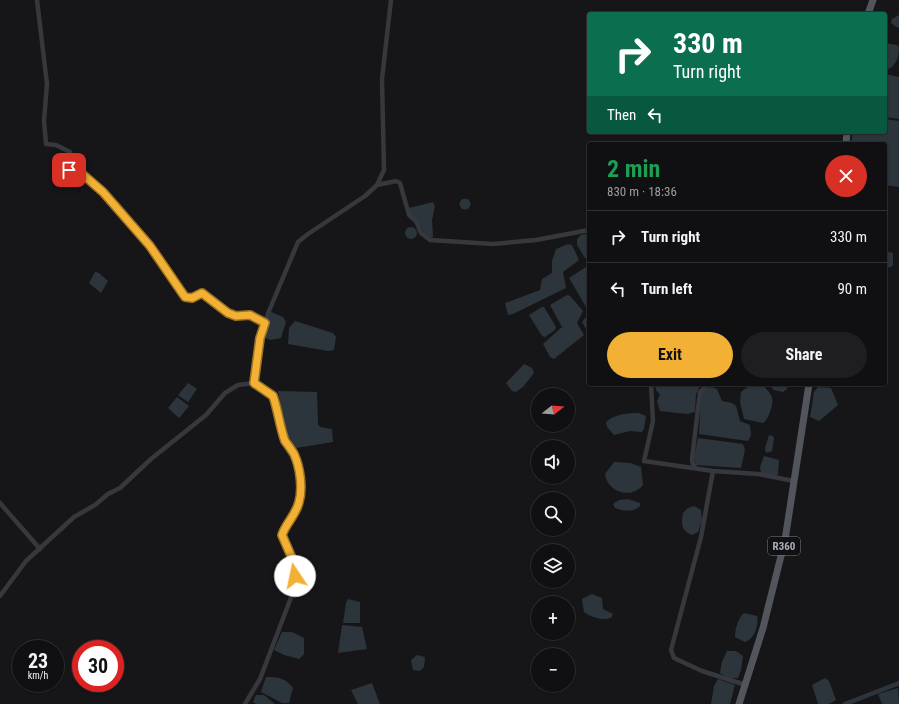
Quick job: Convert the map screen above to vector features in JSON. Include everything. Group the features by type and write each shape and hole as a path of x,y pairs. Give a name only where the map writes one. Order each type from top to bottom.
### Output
{"main road":[{"path":"869,12 872,0"},
{"name":"R360","path":"740,704 773,592 785,540 810,386"}],"street":[{"path":"37,0 46,84 44,121 46,144 56,145 70,152 69,170 80,172 103,192 150,246 185,297 192,298 202,293 228,313 236,316 250,315 265,323"},
{"path":"254,383 260,338 298,242 353,204 377,185 384,170 382,79 391,0"},
{"path":"377,185 398,182 409,215 416,221 421,233 430,240 493,244 536,240 587,230"},
{"path":"0,596 26,561 74,517 95,505 108,494 120,488 151,459 206,415 225,393 238,385 254,383 273,396 285,440 294,455 301,485 300,501 296,511 285,525 282,535 295,565 295,587 260,679 245,704"},
{"path":"651,386 653,421 644,461 695,467 714,471 758,474 794,482"},
{"path":"695,467 692,464 692,459 700,392 707,386"},
{"path":"714,471 701,537 671,650 674,658 702,671 746,685"},
{"path":"0,503 40,549"}],"shaded area":[{"path":"899,15 898,28 891,23 892,19"},
{"path":"887,43 897,45 899,47 895,64 887,70"},
{"path":"887,74 899,77 899,119 887,117"},
{"path":"887,119 899,121 899,187 887,185 887,142 851,142 853,134 887,134"},
{"path":"463,199 467,199 469,200 469,208 463,209 460,206 460,202"},
{"path":"433,202 435,206 432,220 433,237 429,239 417,220 410,215 409,208"},
{"path":"413,227 416,228 416,238 409,239 406,238 405,231 406,228"},
{"path":"587,234 587,258 585,258 577,245 577,239 581,235"},
{"path":"568,244 572,245 579,260 563,272 566,288 513,314 508,315 505,303 540,290 542,279 552,273 552,261 556,249"},
{"path":"887,252 893,253 893,265 887,268"},
{"path":"587,266 587,307 586,307 569,278"},
{"path":"95,272 99,273 108,281 101,293 89,283"},
{"path":"567,295 570,296 583,311 577,323 584,335 554,359 550,357 543,344 562,327 550,305"},
{"path":"544,307 556,327 555,330 545,337 542,336 529,315"},
{"path":"271,312 283,317 286,322 281,338 270,340 263,337"},
{"path":"587,316 587,331 582,322"},
{"path":"295,321 333,333 336,337 334,350 328,351 288,344 289,328"},
{"path":"524,364 532,368 534,373 523,387 516,392 512,391 506,383"},
{"path":"188,383 197,389 188,402 178,395"},
{"path":"655,386 700,386 696,394 695,412 687,414 660,411 657,401 660,395 656,390"},
{"path":"749,386 764,386 772,397 772,407 766,421 763,423 744,419 740,402 741,392"},
{"path":"770,386 788,386 787,389 783,392 774,390"},
{"path":"712,387 717,389 722,401 732,403 736,406 740,421 750,425 751,435 748,441 699,434 701,392"},
{"path":"818,387 831,388 838,405 819,421 810,417 814,392"},
{"path":"278,391 317,392 318,424 320,427 332,429 333,442 296,448 287,437"},
{"path":"177,397 189,406 179,418 168,408"},
{"path":"639,413 646,416 644,429 642,432 630,431 614,435 607,427 606,422 613,417"},
{"path":"769,435 773,436 774,438 772,451 766,453 765,448"},
{"path":"698,438 743,444 745,450 741,468 696,465 694,457"},
{"path":"764,456 779,460 778,475 775,477 761,473 760,467"},
{"path":"614,462 630,463 641,467 643,485 638,490 626,493 615,489 610,485 605,474"},
{"path":"628,499 640,503 640,506 635,510 625,511 615,508 613,504 619,500"},
{"path":"694,506 701,510 702,520 698,532 692,535 684,529 682,520 683,513 688,508"},
{"path":"592,594 602,598 603,609 613,614 611,618 597,618 584,612 582,599"},
{"path":"348,599 360,602 360,623 343,623"},
{"path":"744,613 757,616 756,631 751,638 745,642 735,637 737,624"},
{"path":"342,625 362,627 367,649 338,653"},
{"path":"282,632 292,632 304,638 304,654 299,659 284,655 274,650"},
{"path":"727,651 736,651 743,656 738,678 728,678 720,673 722,662"},
{"path":"417,655 425,657 424,667 420,671 413,670 411,660"},
{"path":"266,677 274,677 288,682 293,688 289,703 282,703 261,692"},
{"path":"825,678 829,681 836,700 829,704 818,704 812,685"},
{"path":"718,679 735,685 730,704 711,704 714,686"},
{"path":"372,683 380,704 358,704 351,690"},
{"path":"898,688 899,704 882,704 878,694"},
{"path":"256,695 264,695 275,704 256,704 253,702"}],"waterway":[{"path":"845,704 899,683"}],"route":[{"path":"69,170 80,172 103,192 150,246 185,297 188,299 202,293 228,313 236,316 250,315 265,323 260,338 254,383 273,396 279,412 285,440 294,455 298,469 301,485 300,501 296,511 285,525 282,535 295,565 295,576"}]}
